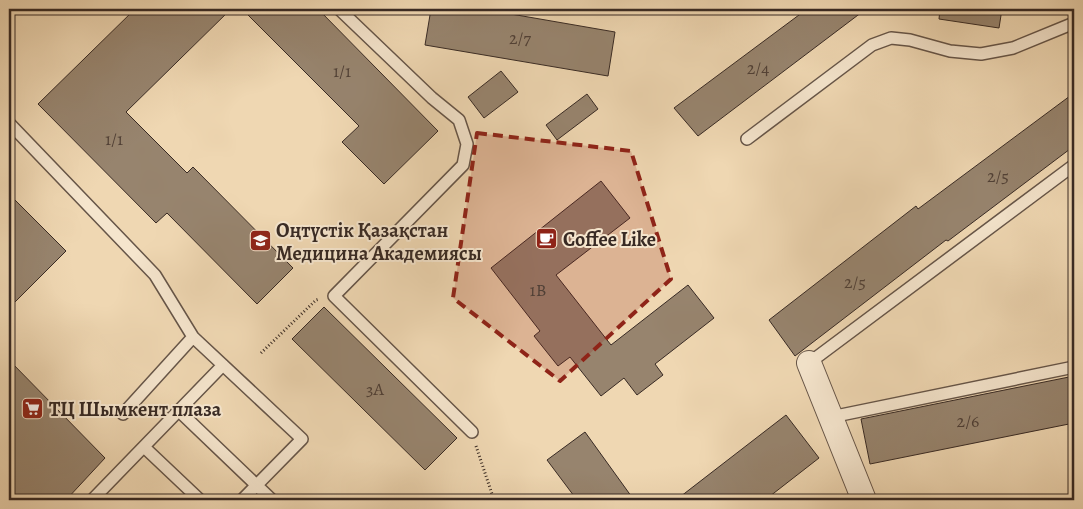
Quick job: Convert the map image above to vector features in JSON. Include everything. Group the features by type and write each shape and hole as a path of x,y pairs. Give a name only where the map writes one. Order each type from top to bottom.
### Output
{"street":[{"path":"809,363 864,500"}],"lane":[{"path":"339,9 432,98 459,120 467,144 463,165 334,296 472,432"},
{"path":"747,139 872,45 890,38 910,40 950,51 981,54 1013,48 1074,23"},
{"path":"9,123 155,275 193,337 302,439 242,500"},
{"path":"809,363 1074,165"},
{"path":"122,414 193,337"},
{"path":"97,499 223,365"},
{"path":"831,417 1074,367"},
{"path":"179,411 272,500"},
{"path":"144,447 200,500"}],"path":[{"path":"9,12 12,9"},
{"path":"261,353 316,300 334,296"},
{"path":"472,432 494,500"}],"highlighted area":[{"path":"477,133 631,151 671,279 560,381 453,298"}],"building":[{"path":"135,9 231,9 126,112 187,173 193,167 293,268 257,304 167,213 156,223 38,104"},
{"path":"242,9 318,9 438,131 384,184 342,142 359,126"},
{"path":"431,9 482,9 615,32 608,76 425,45"},
{"path":"807,9 866,9 698,136 674,108"},
{"path":"940,9 1002,9 999,28 939,19"},
{"path":"501,71 518,92 484,118 468,97"},
{"path":"1074,93 1074,146 948,241 946,240 795,356 769,320 916,206 918,209"},
{"path":"587,94 598,109 557,140 546,125"},
{"path":"601,181 630,218 556,275 611,345 688,285 714,318 655,364 663,375 637,395 624,378 601,396 570,357 558,366 534,336 540,331 491,268"},
{"path":"9,194 66,251 9,308"},
{"path":"324,307 457,438 425,470 292,339"},
{"name":"ТЦ Шымкент плаза","path":"9,360 105,458 66,500 9,500"},
{"path":"1074,376 1074,423 870,464 861,419"},
{"path":"786,415 819,458 765,500 676,500"},
{"path":"585,432 634,500 577,500 547,460"}],"place":[{"name":"Coffee Like","path":"547,239"},
{"name":"Оңтүстік Қазақстан Медицина Академиясы","path":"260,241"},
{"name":"ТЦ Шымкент плаза","path":"33,409"}]}
